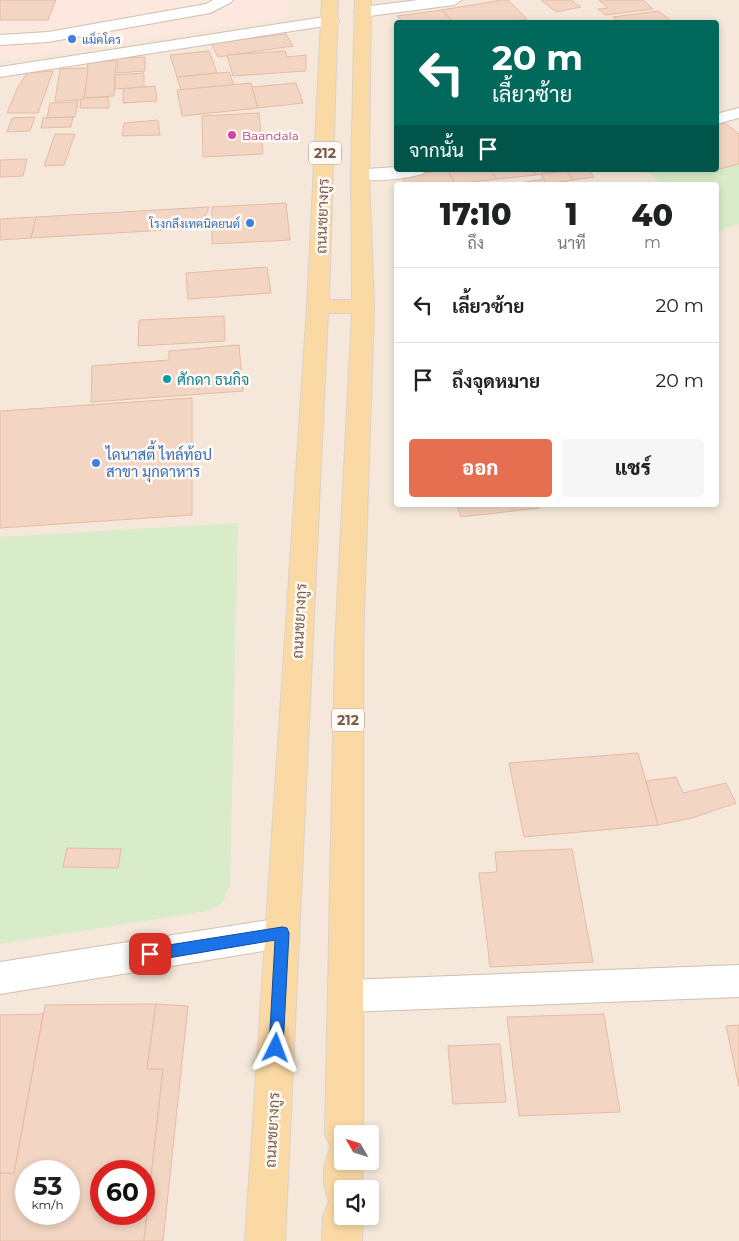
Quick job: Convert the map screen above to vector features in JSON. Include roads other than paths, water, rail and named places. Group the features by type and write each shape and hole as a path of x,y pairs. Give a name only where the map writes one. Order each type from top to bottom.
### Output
{"main road":[{"name":"ถนนชยางกูร","path":"266,1241 318,307 331,21 330,0"},
{"name":"212","path":"344,1125 349,645 364,306 360,174 362,6"},
{"path":"318,307 364,306"},
{"path":"342,1241 343,1225"}],"street":[{"path":"0,40 26,40 67,34 210,8 225,0"},
{"path":"362,6 454,0"},
{"path":"7,75 331,21"},
{"path":"719,118 739,112"},
{"path":"360,174 380,175 402,172"},
{"path":"0,978 282,933"},
{"path":"346,996 739,981"}],"place":[{"name":"แม็คโคร","path":"72,39"},
{"name":"Baandala","path":"232,135"},
{"name":"โรงกลึงเทคนิคยนต์","path":"250,223"},
{"name":"ศักดา ธนกิจ","path":"167,379"},
{"name":"ไดนาสตี้ ไทล์ท้อป สาขา มุกดาหาร","path":"96,463"}]}
